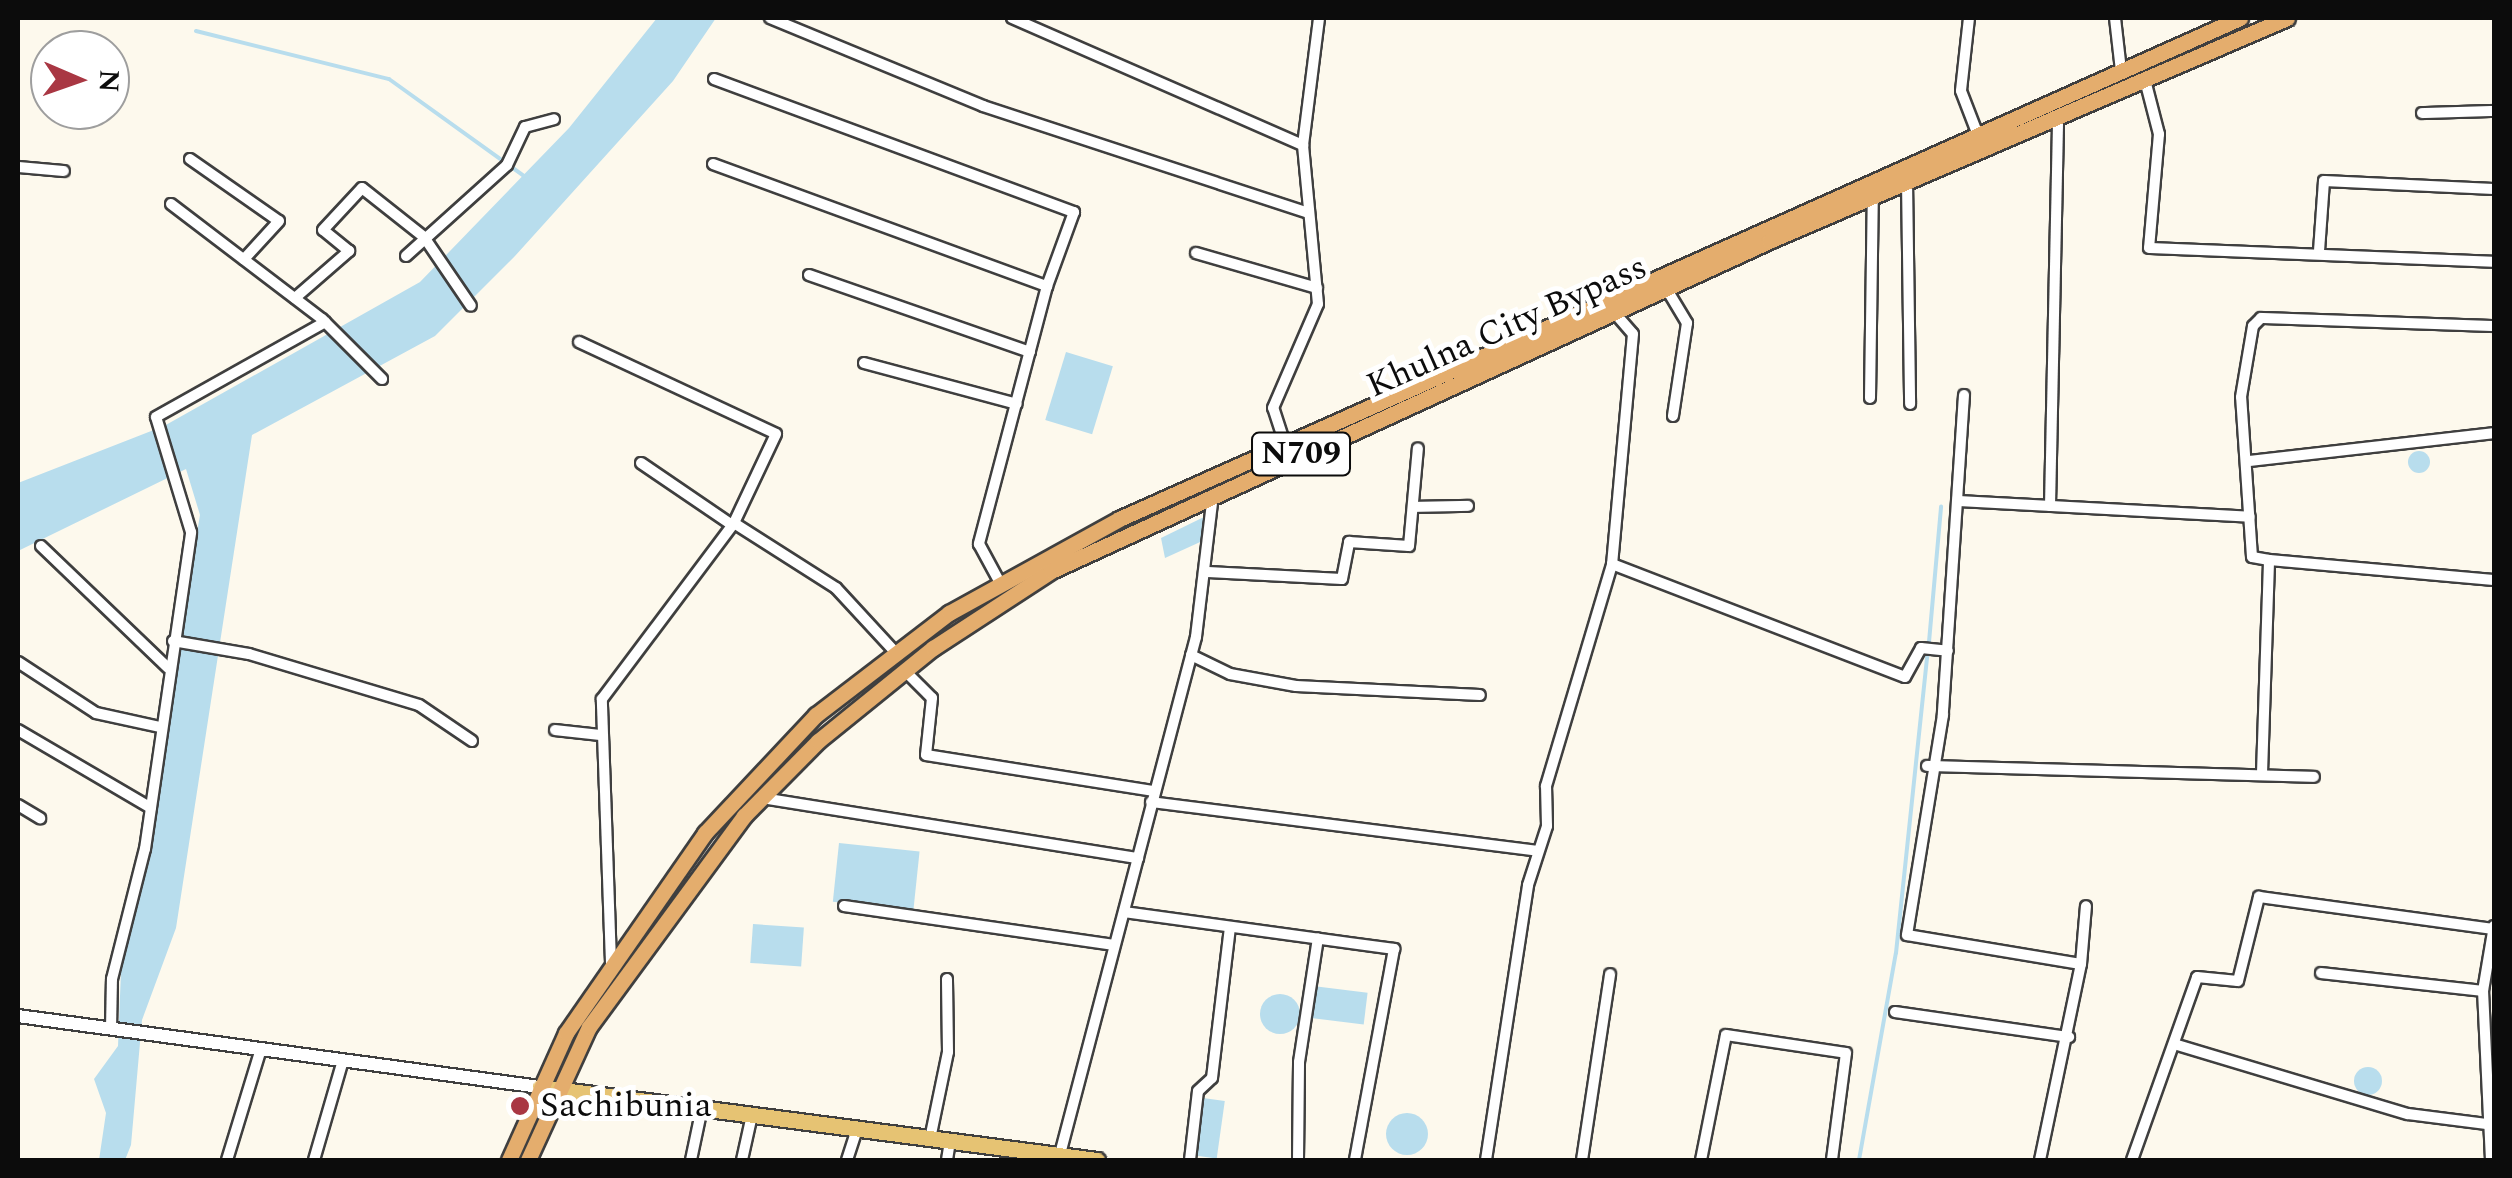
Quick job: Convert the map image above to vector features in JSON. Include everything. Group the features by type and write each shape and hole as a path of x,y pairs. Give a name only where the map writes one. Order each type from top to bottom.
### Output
{"highway":[{"name":"Khulna City Bypass","path":"509,1160 540,1087 611,963 705,833 816,715 999,581 1285,444 2240,18"},
{"name":"Khulna City Bypass","path":"528,1160 589,1027 674,902 762,798 904,670 1051,571 1613,311 2287,18"}],"main road":[{"path":"540,1087 1095,1160"}],"street":[{"path":"770,18 983,106 1308,214"},
{"path":"1012,18 1303,145"},
{"path":"1285,444 1273,408 1314,314 1316,288 1303,145 1319,18"},
{"path":"1968,18 1961,91 1978,135"},
{"path":"2115,18 2122,71"},
{"path":"714,79 1074,212 1047,286 980,544 999,581"},
{"path":"2145,80 2158,134 2149,248 2319,250 2494,262"},
{"path":"2422,113 2494,111"},
{"path":"406,256 507,164 524,127 554,119"},
{"path":"2050,506 2058,119"},
{"path":"190,159 279,221 244,259"},
{"path":"713,164 1047,286"},
{"path":"18,166 64,171"},
{"path":"1907,181 1910,404"},
{"path":"2319,250 2324,181 2494,189"},
{"path":"295,298 349,251 322,230 362,188 424,238 470,304"},
{"path":"1870,398 1873,195"},
{"path":"172,204 328,324 380,376"},
{"path":"1196,253 1316,288"},
{"path":"809,276 1030,352"},
{"path":"1666,288 1686,323 1673,416"},
{"path":"1486,1160 1537,851 1568,701 1612,564 1633,334 1613,311"},
{"path":"2494,326 2256,321 2241,396 2250,461 2252,557 2494,580"},
{"path":"115,1029 112,980 150,808 191,532 181,482 157,421 328,324"},
{"path":"579,342 776,434 733,524 605,691 600,735 611,963"},
{"path":"864,363 1017,404"},
{"path":"1964,395 1948,651 1928,766 1907,935 2082,964"},
{"path":"2250,461 2494,433"},
{"path":"1208,572 1342,579 1349,542 1412,543 1418,448"},
{"path":"640,463 836,588 896,653"},
{"path":"1059,1158 1190,655 1208,572 1213,494"},
{"path":"1959,500 2250,517"},
{"path":"1414,507 1468,506"},
{"path":"41,546 168,668"},
{"path":"2262,774 2269,560"},
{"path":"1612,564 1905,677 1921,648 1948,651"},
{"path":"174,642 225,648 418,706 472,741"},
{"path":"1190,655 1230,674 1296,686 1480,695"},
{"path":"18,662 96,714 160,727"},
{"path":"904,670 932,698 926,755 1152,797 1537,851"},
{"path":"18,730 150,808"},
{"path":"555,730 600,735"},
{"path":"1928,766 2314,777"},
{"path":"762,798 1138,858"},
{"path":"18,805 40,818"},
{"path":"2132,1160 2197,977 2238,981 2259,897 2493,927 2490,975 2482,990 2490,1160"},
{"path":"844,906 1114,945"},
{"path":"2040,1160 2069,1038 2082,964 2086,906"},
{"path":"1124,912 1394,949 1355,1160"},
{"path":"1190,1160 1198,1091 1212,1078 1230,926"},
{"path":"1298,1160 1299,1062 1318,938"},
{"path":"2321,973 2482,990"},
{"path":"1582,1160 1610,974"},
{"path":"930,1139 948,1052 947,979"},
{"path":"1895,1012 2069,1038"},
{"path":"18,1016 540,1087"},
{"path":"1701,1160 1726,1035 1846,1054 1832,1160"},
{"path":"2174,1044 2408,1114 2486,1124"},
{"path":"227,1160 261,1050"},
{"path":"314,1160 343,1060"},
{"path":"691,1160 702,1108"},
{"path":"742,1160 752,1115"},
{"path":"847,1160 856,1129"},
{"path":"947,1160 950,1141"}],"water":[{"path":"657,18 716,18 673,81 515,256 435,336 252,435 176,928 142,1020 131,1145 125,1160 99,1160 106,1113 94,1079 118,1046 121,971 200,515 186,469 18,551 18,483 164,426 420,282 569,128"},
{"path":"1066,352 1113,366 1092,434 1045,420"},
{"path":"2419,451 2427,454 2427,470 2419,473 2411,470 2408,462 2411,454"},
{"path":"1208,515 1209,538 1165,558 1161,538"},
{"path":"839,843 920,851 913,910 833,902"},
{"path":"753,924 804,928 801,966 750,963"},
{"path":"1313,986 1368,993 1364,1024 1309,1018"},
{"path":"1280,994 1294,1000 1300,1014 1294,1028 1280,1034 1266,1028 1260,1014 1266,1000"},
{"path":"2368,1067 2378,1071 2382,1081 2378,1091 2368,1095 2358,1091 2354,1081 2358,1071"},
{"path":"1203,1098 1225,1101 1217,1158 1195,1155"},
{"path":"1407,1113 1422,1119 1428,1134 1422,1149 1407,1155 1392,1149 1386,1134 1392,1119"}],"waterway":[{"path":"196,31 389,79 524,176"},
{"path":"1929,642 1941,507"},
{"path":"1859,1160 1896,953 1927,656"}],"place":[{"name":"Sachibunia","path":"520,1106"}]}
